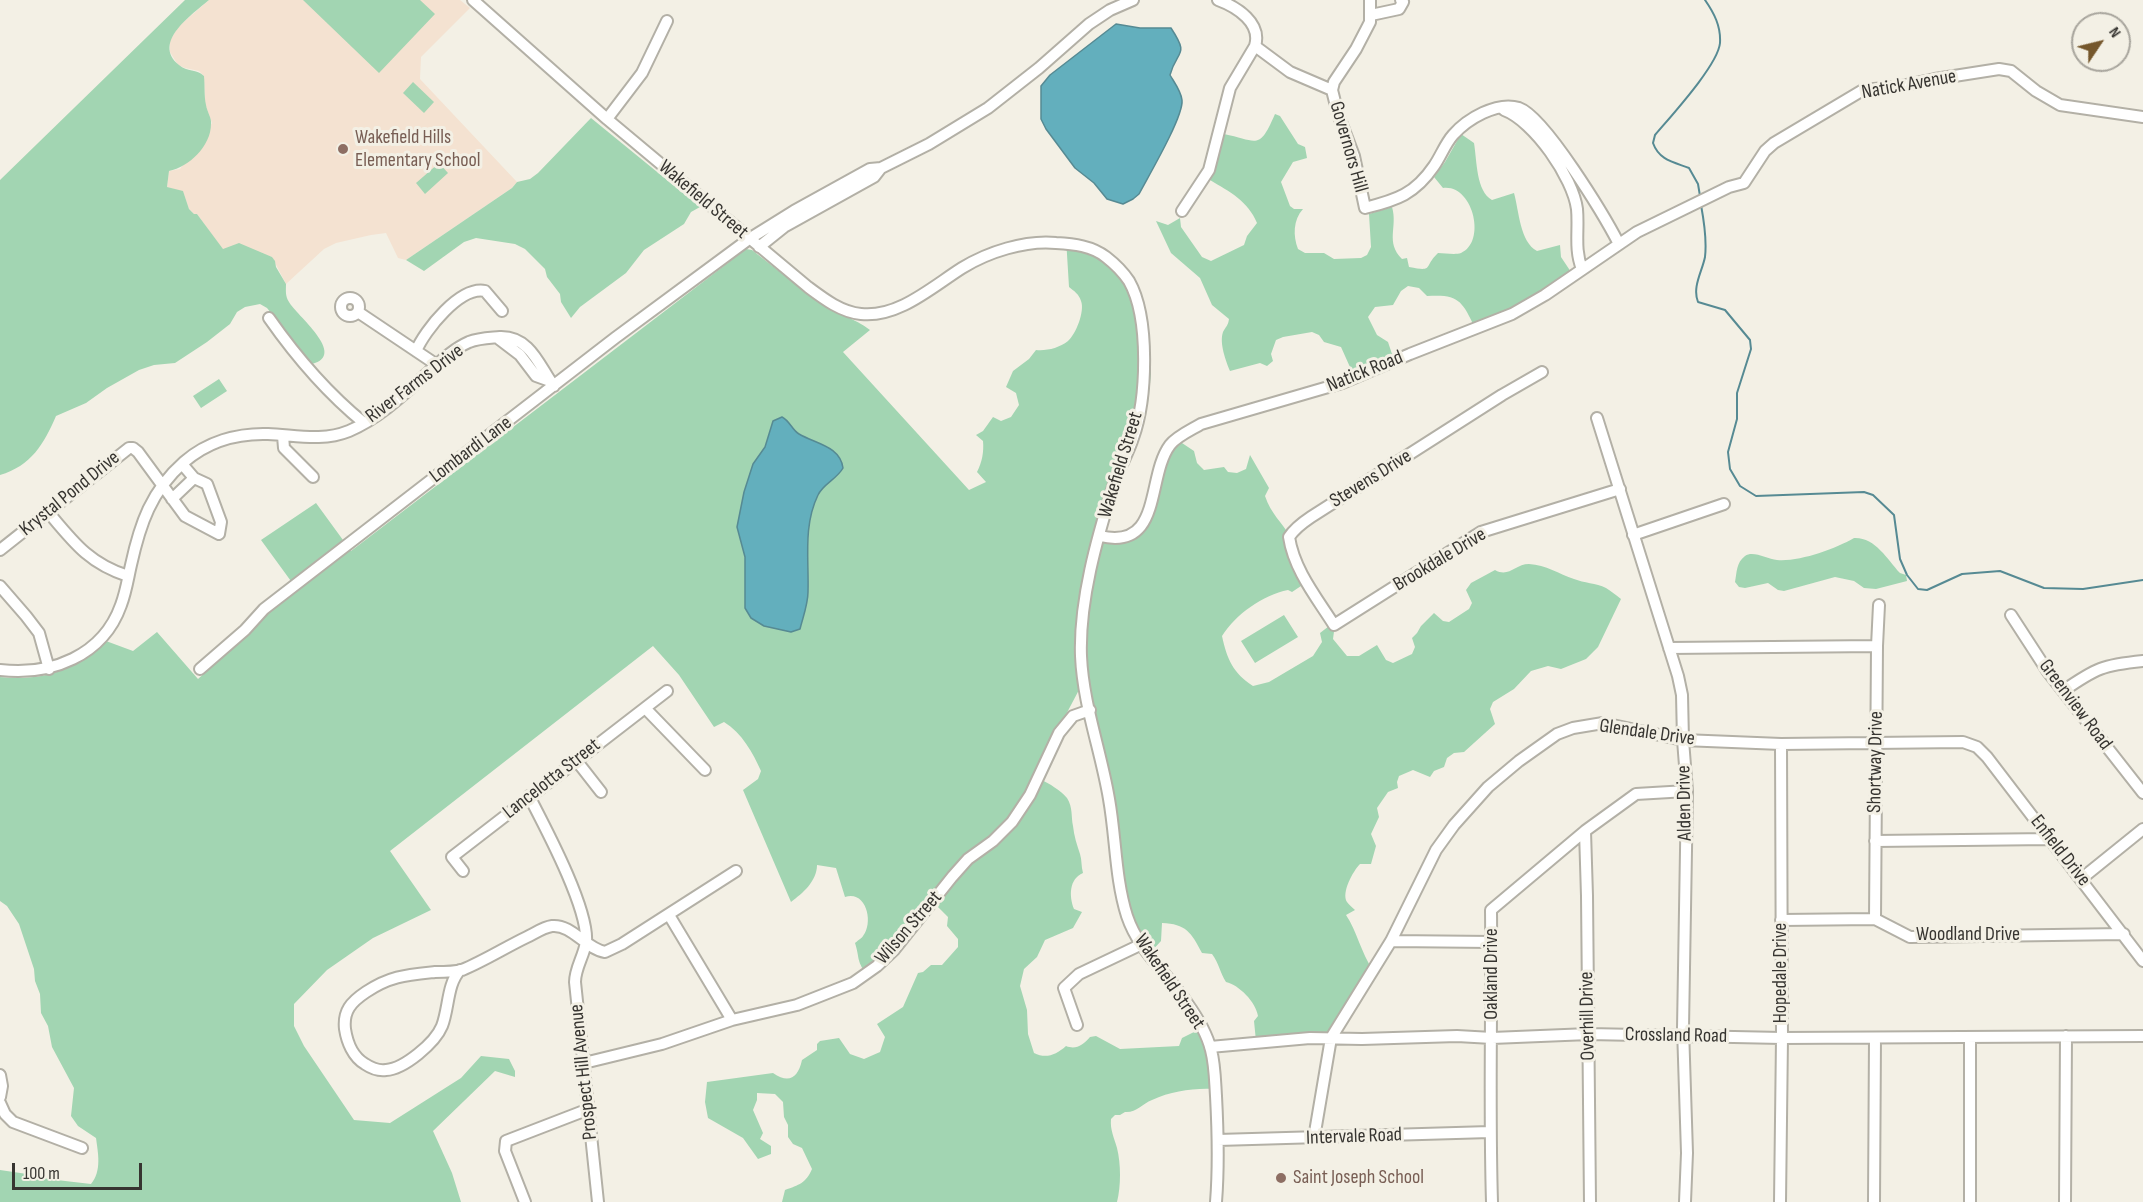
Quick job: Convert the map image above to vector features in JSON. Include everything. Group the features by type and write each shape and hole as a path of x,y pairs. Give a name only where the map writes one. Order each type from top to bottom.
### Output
{"street":[{"name":"Wakefield Street","path":"473,0 607,119 749,239 839,308 862,314 878,314 896,309 970,264 998,252 1027,244 1046,242 1074,244 1093,249 1114,264 1127,279 1142,327 1144,354 1140,404 1134,435 1114,484 1089,581 1083,621 1081,655 1083,681 1113,817 1119,886 1128,918 1140,945 1193,1011 1210,1047 1214,1068 1219,1163 1216,1202"},
{"path":"749,239 794,210 870,169 881,168 939,139 988,108 1039,68 1089,24 1122,3 1133,0"},
{"path":"1182,211 1209,170 1230,88 1248,60 1257,39 1256,30 1250,21 1236,9 1218,0"},
{"name":"Governors Hill","path":"1370,0 1371,15 1365,33 1334,82 1332,90 1338,114 1354,156 1365,208 1409,193 1427,176 1452,136 1465,123 1476,116 1501,108"},
{"path":"1371,15 1399,9 1403,2 1401,0"},
{"path":"607,119 642,73 667,21"},
{"name":"Governors Hill","path":"1255,46 1296,75 1332,90"},
{"name":"Natick Avenue","path":"1668,217 1744,183 1765,151 1774,143 1867,89 1896,87 1999,69 2007,70 2018,76 2036,91 2060,105 2143,117"},
{"path":"1501,108 1520,109 1541,128 1588,189 1619,244"},
{"path":"1501,108 1526,123 1554,159 1569,185 1576,207 1576,247 1582,269"},
{"path":"759,247 784,227 874,177 881,168"},
{"name":"Natick Road","path":"1100,536 1113,539 1128,537 1142,526 1152,505 1160,463 1171,444 1188,431 1202,424 1342,383 1512,314 1545,295 1637,232 1668,217"},
{"name":"Lombardi Lane","path":"200,669 245,630 264,609 552,384 749,239"},
{"path":"416,351 421,338 434,321 455,302 471,292 485,291 502,311"},
{"path":"358,312 437,365"},
{"path":"269,318 313,376 339,403 364,423"},
{"name":"River Farms Drive","path":"0,670 16,672 49,669 76,658 99,641 117,614 139,531 151,502 162,484 182,464 203,449 230,438 266,434 304,438 345,432 386,409 455,350 470,342 508,338 524,346 545,369 552,384"},
{"name":"Stevens Drive","path":"1334,625 1304,578 1292,551 1289,537 1292,533 1311,517 1502,394 1542,372"},
{"name":"Alden Drive","path":"1597,418 1682,695 1686,792 1684,1036 1687,1153 1685,1202"},
{"path":"283,436 284,448 313,477"},
{"name":"Krystal Pond Drive","path":"0,550 129,448 138,452 162,484"},
{"path":"162,484 185,516 219,534 221,522 207,484 194,478 182,464"},
{"path":"172,499 194,478"},
{"name":"Brookdale Drive","path":"1334,625 1481,532 1620,489"},
{"path":"1633,535 1724,504"},
{"path":"49,513 90,558 115,572 128,576"},
{"path":"0,586 39,633 49,669"},
{"name":"Shortway Drive","path":"1875,920 1879,605"},
{"name":"Greenview Road","path":"2011,615 2063,691 2143,793"},
{"path":"1669,648 1877,646"},
{"path":"2063,691 2098,668 2118,663 2143,661"},
{"name":"Lancelotta Street","path":"463,871 453,857 667,691"},
{"path":"645,708 705,770"},
{"name":"Wilson Street","path":"584,1063 662,1044 732,1020 797,1005 853,983 877,966 899,945 968,859 993,841 1012,822 1030,795 1059,734 1070,719 1090,710"},
{"name":"Glendale Drive","path":"1314,1138 1331,1038 1391,941 1436,850 1454,825 1502,774 1557,734 1573,728 1603,723 1683,740 1780,744 1963,742 1973,745"},
{"name":"Hopedale Drive","path":"1780,744 1782,1038 1780,1202"},
{"name":"Enfield Drive","path":"1973,745 1982,751 2143,961"},
{"path":"576,760 601,792"},
{"name":"Oakland Drive","path":"1492,1202 1491,910 1585,831 1636,794 1686,792"},
{"path":"529,796 580,909 586,943"},
{"path":"2081,879 2143,829"},
{"name":"Overhill Drive","path":"1585,831 1590,1202"},
{"path":"1875,841 2050,839"},
{"path":"460,970 452,981 441,1028 424,1048 405,1063 388,1070 371,1067 355,1056 346,1037 345,1020 349,1006 383,981 398,975 460,970 546,928 561,927 597,951 608,951 669,915 736,871"},
{"path":"669,915 732,1020"},
{"name":"Woodland Drive","path":"1781,920 1875,920 1910,937 2124,934"},
{"path":"1391,941 1492,942"},
{"name":"Prospect Hill Avenue","path":"586,943 575,975 598,1202"},
{"path":"1077,1025 1064,988 1079,974 1140,945"},
{"name":"Crossland Road","path":"1210,1047 1310,1038 1457,1036 1492,1038 1589,1034 1782,1038 2143,1036"},
{"path":"2065,1202 2066,1036"},
{"path":"1970,1037 1970,1202"},
{"path":"1874,1202 1875,1038"},
{"path":"0,1076 2,1086 0,1097"},
{"path":"0,1103 5,1114 13,1122 82,1148"},
{"path":"525,1202 505,1151 506,1141 589,1109"},
{"name":"Intervale Road","path":"1218,1140 1490,1132"}],"shaded area":[{"name":"Wakefield Hills Elementary School","path":"209,0 460,0 470,8 421,57 420,79 517,182 512,188 406,260 398,258 386,233 371,235 336,243 324,249 286,284 272,257 259,253 223,250 197,214 189,209 183,192 167,187 169,171 180,169 212,123 205,104 204,76 199,71 178,65 170,52 170,40 179,26"}],"green space":[{"path":"185,0 209,0 178,29 172,38 170,47 172,56 179,65 204,76 205,102 211,124 207,140 198,154 184,165 169,171 167,187 183,191 189,209 197,214 223,249 239,243 272,257 286,284 288,300 317,335 325,352 322,359 312,364 267,308 260,304 245,307 237,312 230,324 175,363 154,365 139,370 86,403 56,416 47,436 35,453 20,466 0,475 0,180"},
{"path":"303,0 420,0 435,14 379,73"},
{"path":"413,82 434,102 424,113 403,93"},
{"path":"1275,114 1280,116 1298,144 1305,147 1307,158 1293,162 1281,182 1290,206 1294,209 1303,209 1297,218 1295,239 1298,249 1305,253 1324,253 1334,259 1361,258 1367,255 1371,247 1369,214 1392,207 1394,247 1402,259 1407,258 1409,267 1426,268 1438,253 1461,253 1469,247 1475,227 1469,204 1453,189 1443,188 1434,177 1461,134 1474,143 1478,175 1487,196 1492,200 1514,193 1521,225 1531,247 1537,251 1560,245 1561,257 1573,275 1475,328 1458,301 1446,296 1427,296 1419,288 1408,286 1401,291 1393,305 1375,307 1368,317 1377,335 1388,342 1394,360 1354,376 1341,347 1324,342 1319,335 1312,332 1276,340 1271,354 1273,361 1267,366 1260,363 1230,371 1222,341 1229,319 1212,305 1200,278 1171,253 1156,221 1168,225 1180,218 1181,227 1202,257 1211,261 1244,245 1247,236 1257,223 1253,215 1238,198 1210,180 1224,134 1251,141 1256,140 1265,134"},
{"path":"591,118 700,207 691,212 684,224 644,250 626,273 580,307 571,318 561,302 560,294 547,277 545,269 525,249 515,244 476,238 464,242 424,271 406,260 512,188 517,182 530,179 538,173"},
{"path":"439,163 448,173 425,194 416,183"},
{"path":"1066,238 1086,241 1105,252 1139,295 1147,324 1151,374 1148,403 1140,434 1101,541 1124,539 1142,528 1162,464 1179,441 1194,451 1197,463 1204,470 1224,467 1228,472 1237,473 1246,469 1250,455 1269,488 1265,496 1267,502 1295,547 1307,582 1292,592 1288,590 1260,601 1242,613 1222,636 1232,665 1240,676 1253,686 1269,682 1313,656 1322,642 1320,633 1333,623 1335,624 1333,639 1347,656 1359,656 1377,645 1386,660 1393,663 1412,654 1415,647 1412,638 1421,626 1434,613 1443,621 1449,622 1469,609 1472,603 1466,590 1471,583 1495,570 1508,572 1529,564 1541,566 1602,586 1621,599 1598,647 1586,659 1561,669 1548,666 1531,671 1514,689 1493,702 1490,709 1495,724 1464,752 1454,753 1447,758 1444,767 1434,771 1430,777 1413,770 1399,776 1398,788 1388,792 1377,808 1379,817 1371,834 1376,846 1371,864 1360,864 1351,877 1346,893 1347,902 1355,910 1346,915 1373,970 1335,1033 1256,1041 1254,1021 1258,1016 1254,1005 1241,990 1226,982 1212,954 1202,953 1187,930 1177,925 1162,923 1161,941 1149,954 1132,925 1116,842 1080,688 1052,741 1040,779 1061,792 1070,805 1083,873 1075,879 1071,888 1071,899 1074,909 1082,912 1073,928 1045,940 1037,957 1024,969 1020,986 1027,1010 1028,1034 1034,1053 1043,1056 1051,1055 1066,1046 1079,1046 1090,1037 1096,1036 1120,1049 1179,1046 1182,1038 1202,1028 1214,1089 1167,1094 1132,1111 1115,1115 1111,1119 1120,1168 1117,1202 782,1202 785,1190 802,1183 812,1169 802,1148 793,1144 788,1137 783,1102 775,1094 757,1093 753,1110 763,1133 760,1139 771,1146 771,1154 758,1159 743,1138 708,1118 705,1102 707,1082 773,1073 784,1078 792,1077 798,1071 802,1060 817,1050 817,1044 820,1041 839,1038 850,1054 864,1059 880,1052 885,1037 877,1024 903,1007 918,973 931,965 942,965 958,947 958,939 947,926 948,917 935,904 866,974 859,962 855,943 863,937 868,916 863,903 858,898 845,897 836,868 817,865 812,881 791,902 743,790 758,779 761,771 754,757 742,738 724,722 714,727 679,675 653,646 390,851 431,910 373,938 327,970 294,1004 294,1026 304,1046 354,1120 390,1123 461,1078 481,1056 509,1059 515,1071 515,1077 495,1071 433,1131 452,1173 461,1202 0,1202 0,1170 91,1184 97,1173 98,1162 96,1138 78,1126 71,1116 74,1088 52,1047 48,1026 41,1013 40,994 35,981 34,969 19,924 7,906 0,901 0,677 31,677 58,672 82,660 106,641 133,651 157,632 198,679 239,642 266,611 296,588 261,540 316,503 351,551 746,249 752,250 821,304 870,330 843,352 969,490 986,482 977,472 982,457 983,441 976,435 983,431 993,417 1001,421 1011,417 1019,405 1016,393 1006,387 1013,371 1029,359 1036,350 1061,346 1068,341 1079,322 1082,305 1079,296 1069,287"},
{"path":"219,379 227,391 201,408 193,396"},
{"path":"1854,538 1874,545 1900,573 1906,575 1907,581 1876,589 1864,588 1854,581 1835,577 1784,591 1768,583 1745,588 1739,587 1735,582 1738,565 1748,554 1777,560 1796,559 1827,550"},
{"path":"1284,615 1298,637 1255,663 1241,641"}],"water":[{"path":"1116,24 1140,28 1171,28 1181,49 1170,75 1182,100 1177,119 1165,147 1139,194 1123,204 1107,199 1094,183 1075,168 1041,119 1041,86 1050,75"},
{"path":"782,417 799,434 832,450 841,461 843,468 820,491 813,507 809,531 807,601 800,629 791,632 764,626 751,618 745,608 745,557 737,527 744,492 753,464 765,447 773,421"}],"waterway":[{"path":"1700,196 1698,184 1689,168 1663,157 1653,143 1655,135 1703,77 1717,52 1720,43 1718,25 1705,0"},
{"path":"1701,205 1706,251 1696,291 1698,302 1725,310 1750,340 1751,349 1737,393 1737,419 1728,452 1730,469 1740,486 1756,496 1864,492 1873,495 1894,515 1900,559 1907,575 1918,589 1927,590 1962,574 2000,571 2044,588 2083,589 2143,580"}],"place":[{"name":"Wakefield Hills Elementary School","path":"343,149"},
{"name":"Saint Joseph School","path":"1281,1178"}]}
